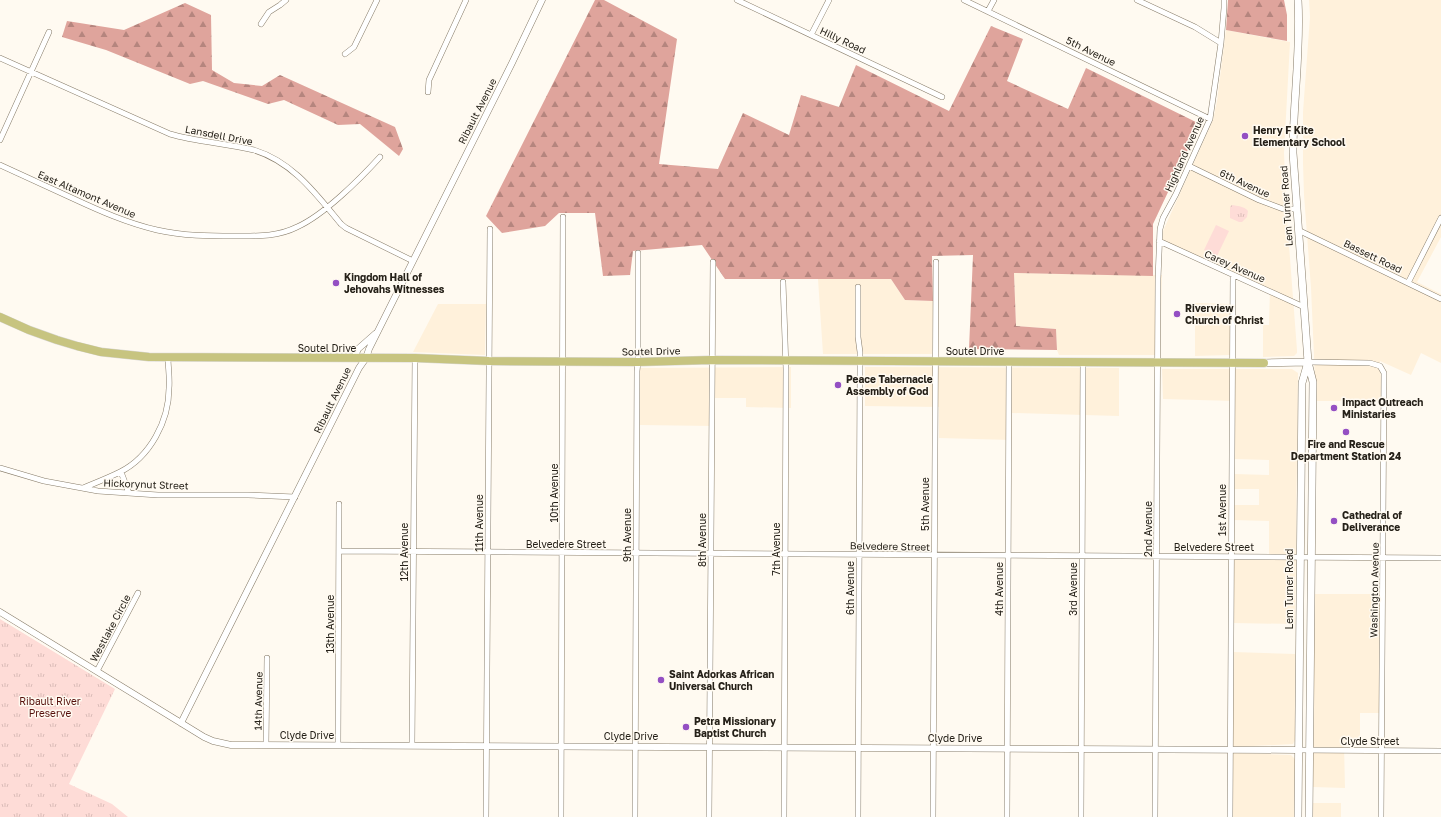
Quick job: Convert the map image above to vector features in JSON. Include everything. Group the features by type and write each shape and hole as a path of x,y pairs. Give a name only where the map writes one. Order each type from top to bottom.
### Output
{"main road":[{"name":"Lem Turner Road","path":"1298,0 1299,33 1293,121 1293,153 1308,362 1313,382 1309,817"},
{"name":"Soutel Drive","path":"0,317 43,335 101,352 168,357 415,358 489,361 638,362 785,360 1308,362"},
{"name":"Lem Turner Road","path":"1298,817 1299,557 1302,383 1308,362"}],"street":[{"path":"261,24 269,12 286,0"},
{"path":"345,54 354,47 377,0"},
{"path":"428,92 429,80 466,0"},
{"name":"Ribault Avenue","path":"181,723 294,496 359,368 366,358 377,332 542,0"},
{"name":"Hilly Road","path":"737,0 942,97"},
{"path":"811,35 828,0"},
{"name":"5th Avenue","path":"964,0 1210,119"},
{"path":"988,11 994,0"},
{"path":"1137,0 1195,27 1221,44"},
{"name":"Highland Avenue","path":"1159,241 1163,218 1210,119 1221,44 1224,0"},
{"path":"0,140 49,32"},
{"name":"Lansdell Drive","path":"0,58 170,134 184,138 244,148 280,161 305,181 346,228 413,260"},
{"name":"East Altamont Avenue","path":"0,165 113,216 137,225 179,234 207,236 268,236 299,227 327,207 364,175 380,157"},
{"name":"6th Avenue","path":"1189,166 1259,200 1283,209 1296,209"},
{"name":"10th Avenue","path":"561,817 563,217"},
{"path":"1408,283 1441,218"},
{"name":"11th Avenue","path":"486,817 490,229"},
{"name":"Bassett Road","path":"1298,230 1441,298"},
{"name":"Carey Avenue","path":"1159,241 1304,307"},
{"name":"2nd Avenue","path":"1155,817 1159,241"},
{"name":"9th Avenue","path":"635,817 638,253"},
{"name":"8th Avenue","path":"709,817 711,360 713,262"},
{"name":"5th Avenue","path":"933,817 936,262"},
{"name":"1st Avenue","path":"1230,817 1233,275"},
{"name":"7th Avenue","path":"783,282 785,360 784,817"},
{"name":"6th Avenue","path":"858,287 858,338 860,361 858,817"},
{"path":"354,358 358,349 377,332"},
{"path":"82,488 121,472 138,459 157,435 164,419 168,404 168,357"},
{"name":"12th Avenue","path":"412,745 415,358"},
{"name":"4th Avenue","path":"1007,817 1009,361"},
{"name":"3rd Avenue","path":"1081,817 1083,362"},
{"name":"Washington Avenue","path":"1308,362 1370,363 1376,364 1383,370 1384,374 1381,817"},
{"name":"Hickorynut Street","path":"0,468 44,481 98,492 158,495 294,496"},
{"path":"121,472 129,493"},
{"name":"13th Avenue","path":"338,745 339,504"},
{"name":"Belvedere Street","path":"339,551 1441,558"},
{"name":"Westlake Circle","path":"97,671 138,593"},
{"name":"Clyde Drive","path":"0,612 204,737 221,744 1298,750"},
{"name":"14th Avenue","path":"266,745 267,658"},
{"name":"Clyde Street","path":"1298,750 1441,751"}],"shaded area":[{"path":"1309,0 1441,0 1441,237 1417,282 1441,294 1441,363 1421,353 1411,375 1380,361 1382,401 1316,401 1303,163 1303,112 1310,17"},
{"name":"Henry F Kite Elementary School","path":"1226,30 1290,42 1284,153 1287,219 1297,350 1297,353 1294,356 1263,357 1263,325 1269,325 1270,289 1163,241 1163,231 1213,120 1217,101"},
{"path":"1014,273 1162,275 1160,355 1059,355 1057,350 1056,329 1016,326"},
{"path":"818,279 891,279 905,300 933,301 932,354 823,354"},
{"path":"1195,303 1230,304 1230,355 1195,356"},
{"path":"438,304 486,304 485,355 413,352"},
{"path":"791,367 791,408 746,407 746,398 715,398 714,426 640,425 640,368"},
{"path":"865,367 1119,368 1119,416 1012,413 1012,440 939,438 939,407 865,406"},
{"path":"1162,369 1292,369 1298,373 1295,624 1233,623 1234,560 1269,560 1269,521 1233,520 1234,505 1259,505 1259,489 1234,489 1234,474 1269,475 1269,460 1235,459 1234,401 1163,399"},
{"path":"1314,594 1380,594 1380,713 1360,713 1360,745 1344,745 1345,788 1313,787"},
{"path":"1233,652 1295,654 1295,740 1293,744 1233,747"},
{"path":"1233,753 1291,755 1295,759 1294,817 1232,817"},
{"path":"1312,803 1341,803 1341,817 1312,817"}],"green space":[{"path":"595,0 604,0 677,39 659,164 718,169 743,113 789,135 801,95 839,107 856,65 949,111 991,26 1023,39 1007,81 1068,109 1086,68 1200,124 1153,224 1153,276 1014,273 1016,326 1056,329 1057,350 969,349 973,255 932,256 933,301 905,300 891,279 725,279 702,245 633,251 630,275 603,276 595,213 559,213 545,226 502,233 486,216"},
{"path":"1228,0 1284,0 1287,15 1287,41 1226,30"},
{"path":"185,3 211,15 212,70 234,83 262,86 280,75 395,127 403,149 399,156 360,124 338,125 284,100 268,104 203,81 190,84 106,50 62,37 67,21 124,30"},
{"path":"1232,205 1242,207 1248,211 1247,217 1242,222 1230,218 1230,207"},
{"path":"1216,225 1229,231 1217,256 1204,250"},
{"name":"Ribault River Preserve","path":"0,619 115,689 69,784 112,804 128,817 0,817"}],"place":[{"name":"Henry F Kite Elementary School","path":"1245,136"},
{"name":"Kingdom Hall of Jehovahs Witnesses","path":"336,283"},
{"name":"Riverview Church of Christ","path":"1177,314"},
{"name":"Peace Tabernacle Assembly of God","path":"838,385"},
{"name":"Impact Outreach Ministaries","path":"1334,408"},
{"name":"Fire and Rescue Department Station 24","path":"1346,432"},
{"name":"Cathedral of Deliverance","path":"1334,521"},
{"name":"Saint Adorkas African Universal Church","path":"661,680"},
{"name":"Petra Missionary Baptist Church","path":"686,727"}]}
